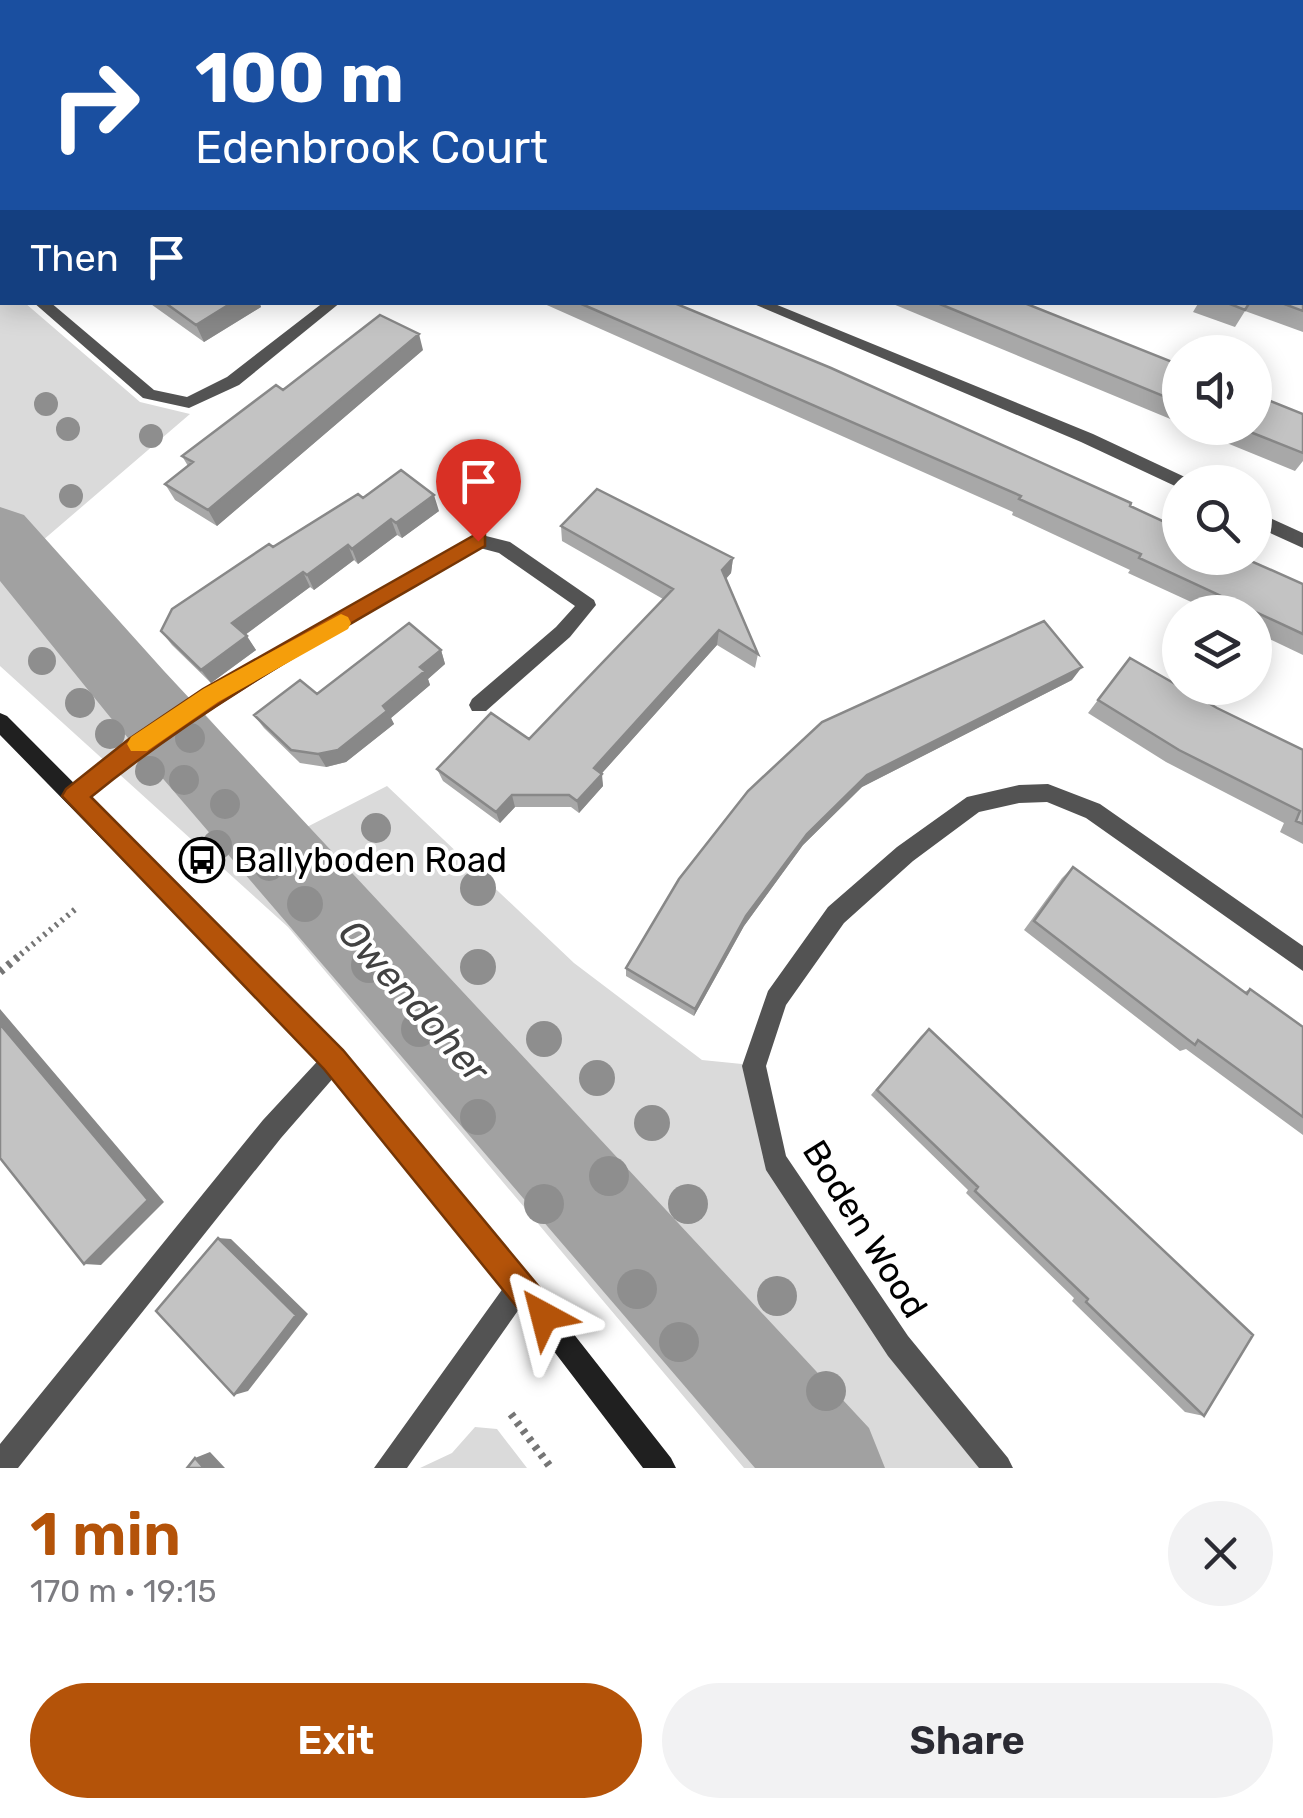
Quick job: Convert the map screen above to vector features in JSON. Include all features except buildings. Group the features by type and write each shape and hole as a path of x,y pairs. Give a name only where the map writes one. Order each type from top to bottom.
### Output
{"main road":[{"path":"0,722 334,1060 520,1286 662,1468"}],"street":[{"path":"44,305 149,394 189,403 234,381 330,305"},
{"path":"763,305 1087,438 1162,473"},
{"path":"1272,526 1303,541"},
{"path":"74,796 210,695 478,541 504,547 587,606 480,705"},
{"name":"Boden Wood","path":"998,1468 898,1346 775,1160 754,1066 776,1000 836,915 905,854 974,804 1018,794 1048,793 1092,811 1303,960"},
{"path":"0,1468 272,1129 334,1060"},
{"path":"389,1468 520,1286"}],"path":[{"path":"0,972 78,906"},
{"path":"510,1414 552,1468"}],"shaded area":[{"path":"0,305 27,305 140,402 190,414 21,559 166,725 197,705 305,828 387,786 574,963 702,1060 742,1064 775,1161 998,1468 744,1468 288,927 0,666"},
{"path":"475,1427 497,1429 527,1468 420,1468 452,1453"}],"waterway":[{"name":"Owendoher","path":"0,533 137,694 829,1468"}],"slow traffic":[{"path":"139,744 210,695 341,623"}],"place":[{"name":"Ballyboden Road","path":"202,860"}],"route":[{"path":"478,541 210,695 74,796 334,1060 544,1316"}]}
